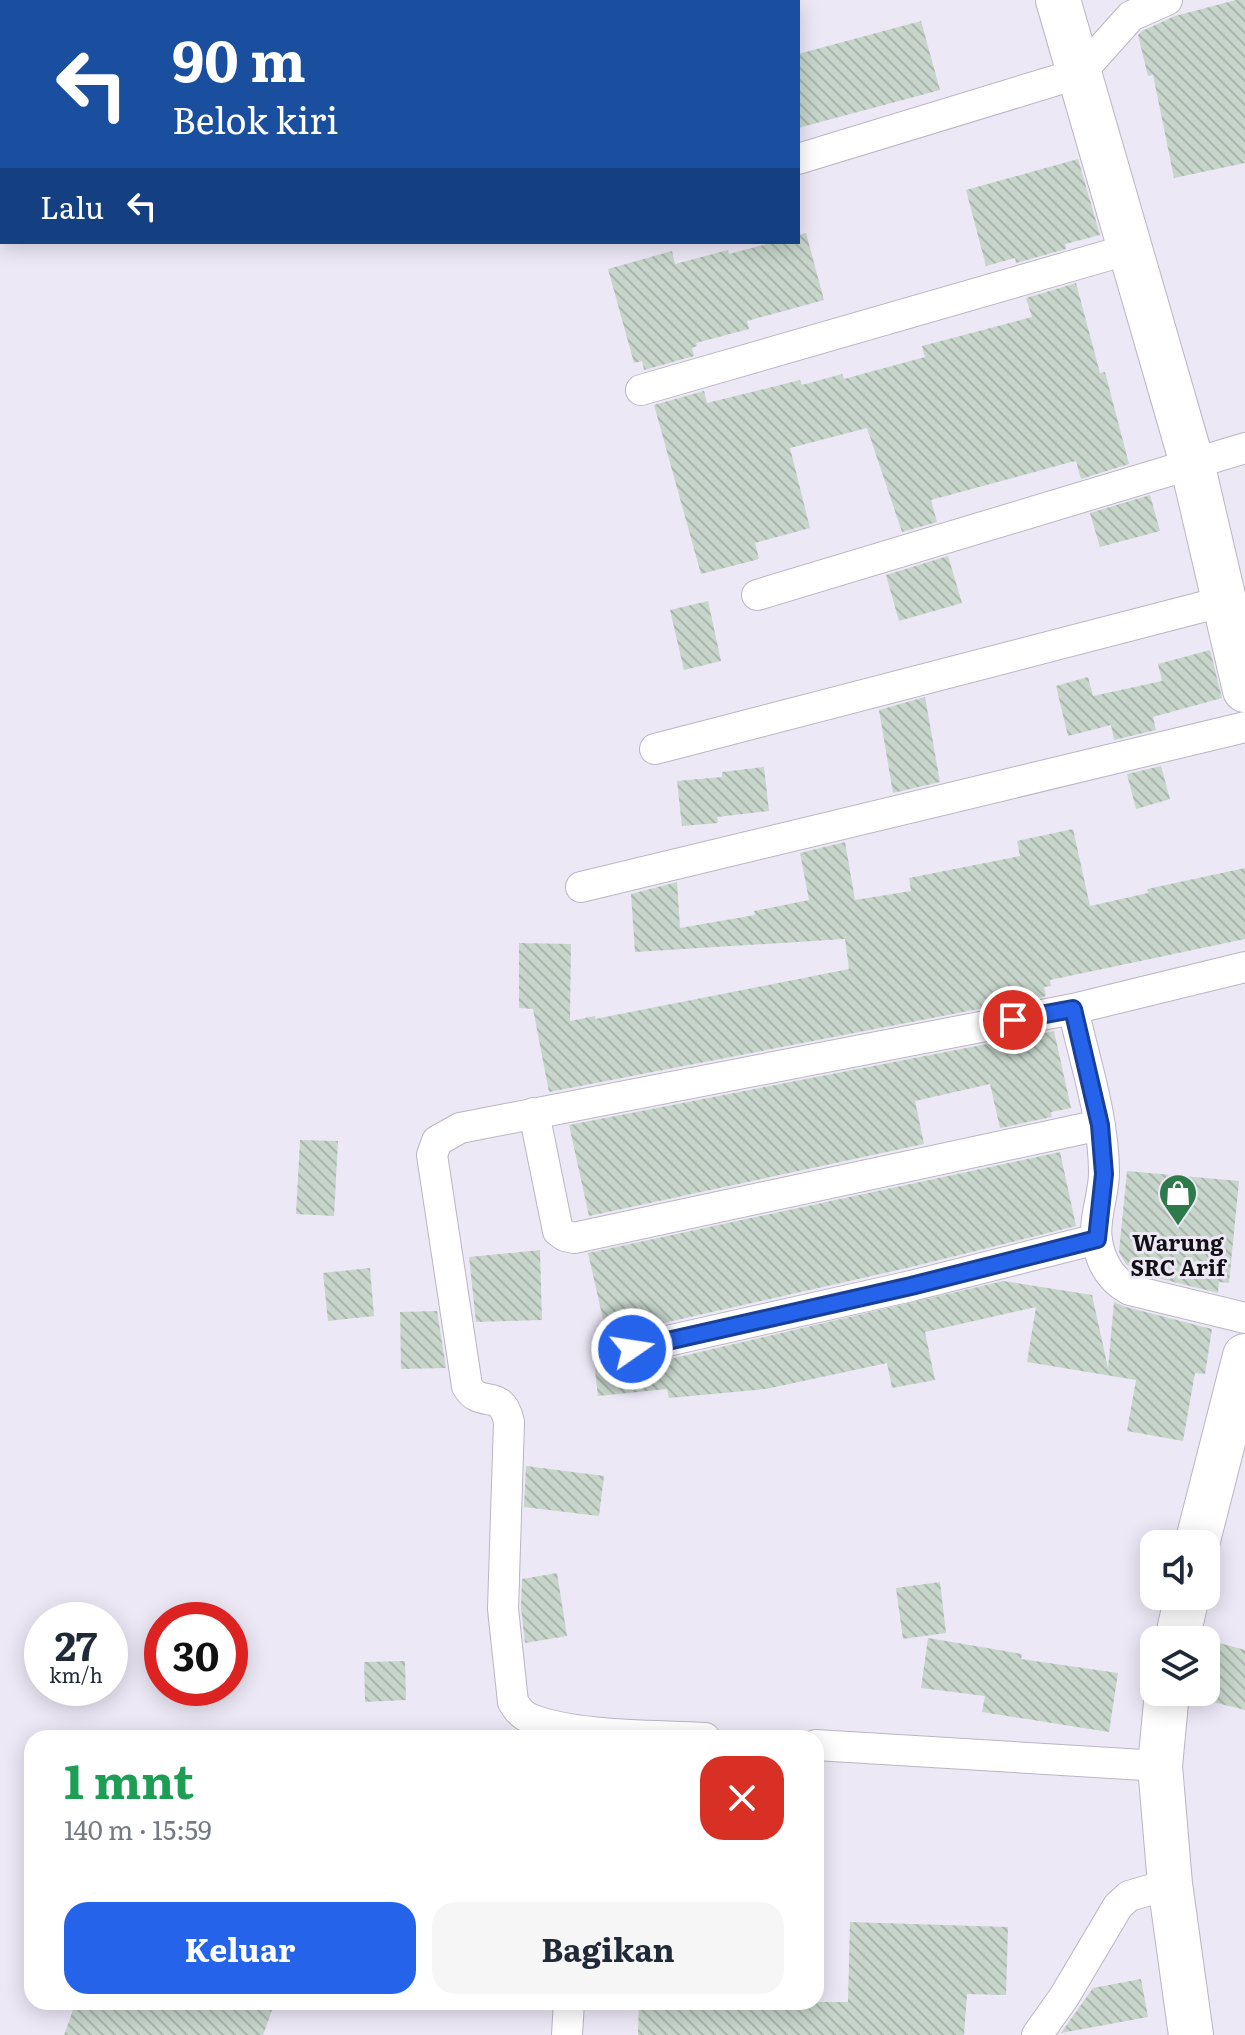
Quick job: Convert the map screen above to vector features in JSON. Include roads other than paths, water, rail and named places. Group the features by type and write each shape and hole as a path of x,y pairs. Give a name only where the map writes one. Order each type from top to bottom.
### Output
{"street":[{"path":"1058,0 1192,463 1245,690"},
{"path":"800,158 1080,73 1131,16 1167,0"},
{"path":"641,390 1130,249"},
{"path":"757,595 1245,448"},
{"path":"655,749 1225,601"},
{"path":"581,887 1245,727"},
{"path":"570,1730 531,1719 519,1712 513,1702 503,1609 509,1422 502,1404 476,1396 467,1386 437,1170 432,1155 437,1141 460,1128 1073,1009 1245,967"},
{"path":"1073,1009 1100,1125 1104,1174 1097,1239 1109,1275 1130,1290 1245,1318"},
{"path":"534,1113 558,1231 574,1238 1100,1125"},
{"path":"632,1349 911,1286 1097,1239"},
{"path":"1201,1530 1245,1356"},
{"path":"1166,1706 1160,1766 1170,1884 1191,2035"},
{"path":"824,1745 1160,1766"},
{"path":"1037,2035 1064,1997 1118,1906 1129,1896 1170,1884"},
{"path":"567,2035 569,2010"}],"place":[{"name":"Warung SRC Arif","path":"1178,1227"}]}
